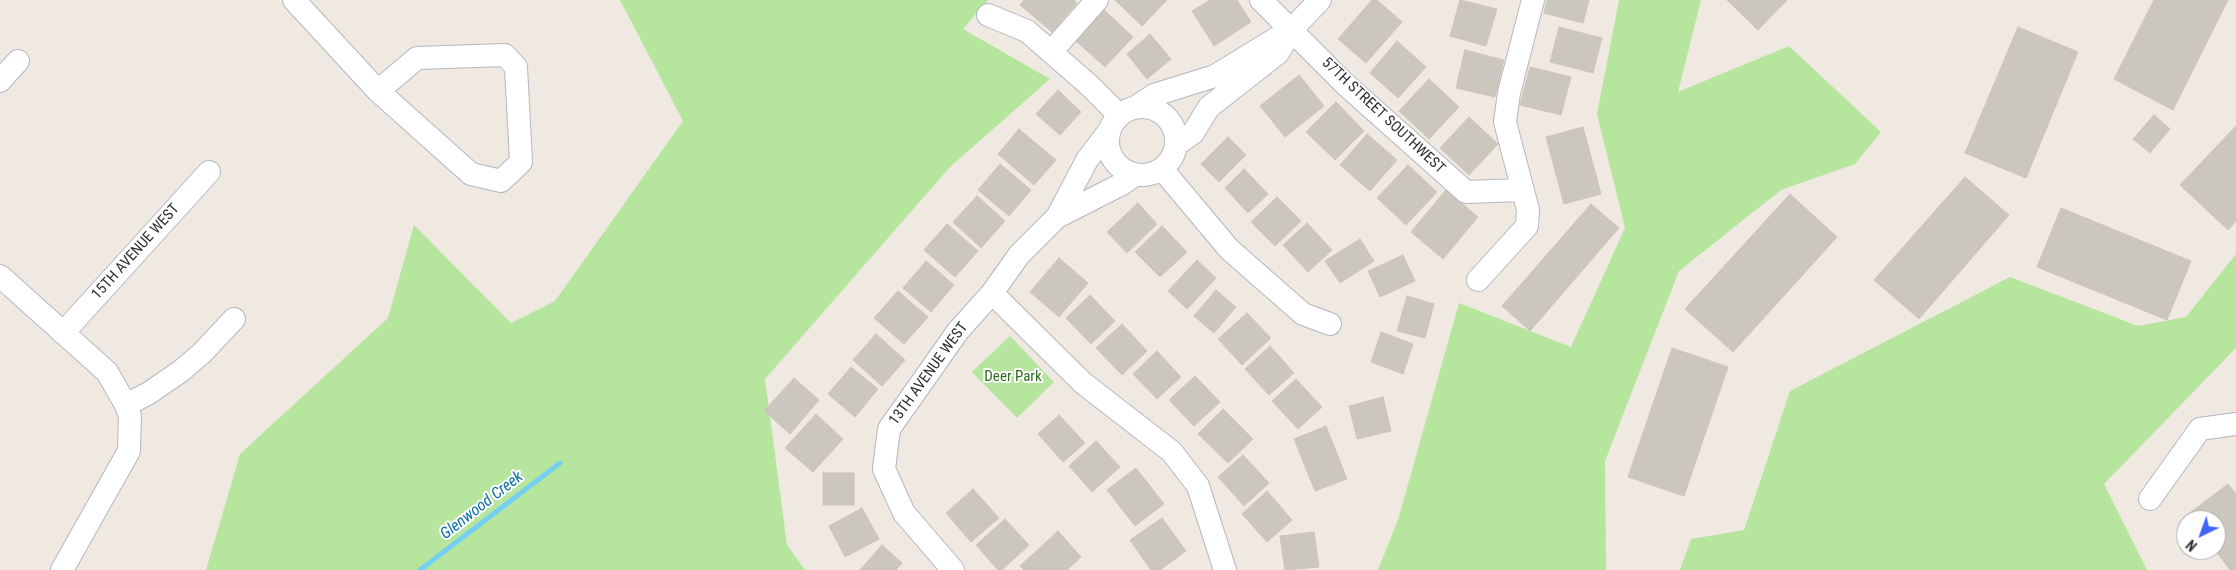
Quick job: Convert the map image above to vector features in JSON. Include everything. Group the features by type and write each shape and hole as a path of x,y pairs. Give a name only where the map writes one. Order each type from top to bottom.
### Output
{"street":[{"path":"294,0 378,91 471,174 501,180 521,162 516,67 505,54 417,58 378,91"},
{"path":"1051,52 1097,0"},
{"name":"57TH STREET SOUTHWEST","path":"1261,0 1346,85 1466,192 1522,190"},
{"name":"13TH AVENUE WEST","path":"1176,145 1193,133 1209,107 1278,53 1292,29 1320,0"},
{"path":"1478,280 1527,226 1528,210 1505,122 1508,92 1533,0"},
{"path":"988,15 1027,32 1090,86 1121,118"},
{"name":"13TH AVENUE WEST","path":"1057,217 1087,160 1121,118 1154,95 1215,76 1292,29"},
{"path":"0,81 18,61"},
{"path":"1150,107 1165,115 1174,129 1176,145 1170,160 1162,169 1151,174 1135,175 1120,168 1111,156 1107,140 1121,118 1150,107"},
{"path":"1162,169 1229,248 1303,314 1330,324"},
{"name":"15TH AVENUE WEST","path":"62,333 209,172"},
{"name":"13TH AVENUE WEST","path":"953,570 904,513 884,469 889,429 958,331 992,293 1019,254 1057,217 1122,184 1135,175"},
{"path":"0,276 106,372 126,405 130,416 129,451 62,570"},
{"path":"992,293 1082,384 1172,452 1198,486 1225,570"},
{"path":"126,405 181,371 202,353 234,319"},
{"path":"2150,498 2200,429 2236,424"}],"green space":[{"path":"620,0 988,0 963,29 1050,79 950,167 765,379 787,545 805,570 206,570 240,454 388,318 414,225 511,323 555,301 683,121"},
{"path":"1619,0 1701,0 1678,92 1789,46 1881,132 1855,164 1781,190 1679,271 1605,461 1606,570 1378,570 1398,520 1459,303 1571,347 1625,228 1597,114"},
{"path":"2236,254 2236,348 2104,484 2147,570 1680,570 1691,539 1744,530 1790,391 2010,277 2138,326 2186,317"},
{"name":"Deer Park","path":"1010,336 1054,382 1017,418 972,372"}],"building":[{"path":"1024,0 1074,0 1077,3 1052,32 1020,5"},
{"path":"1115,0 1167,0 1142,26"},
{"path":"1210,0 1237,0 1251,22 1214,46 1192,11"},
{"path":"1372,0 1377,0 1402,22 1366,63 1338,39"},
{"path":"1460,0 1497,9 1486,46 1450,36"},
{"path":"1547,0 1589,0 1583,23 1544,13"},
{"path":"1727,0 1787,0 1758,30"},
{"path":"2154,0 2228,0 2173,110 2114,79"},
{"path":"1104,10 1133,37 1105,67 1076,41"},
{"path":"1559,27 1602,38 1593,73 1550,62"},
{"path":"2018,27 2078,52 2026,178 1965,153"},
{"path":"1150,34 1171,59 1147,79 1127,54"},
{"path":"1397,41 1426,67 1398,98 1370,73"},
{"path":"1465,50 1504,60 1495,97 1456,88"},
{"path":"1530,67 1571,77 1561,115 1520,105"},
{"path":"1299,75 1324,106 1285,137 1260,106"},
{"path":"1429,79 1459,107 1429,139 1399,111"},
{"path":"1058,90 1081,112 1060,135 1036,114"},
{"path":"1336,102 1364,131 1335,160 1306,132"},
{"path":"2154,115 2170,129 2150,153 2133,139"},
{"path":"1469,117 1498,144 1469,175 1440,148"},
{"path":"2236,126 2236,221 2228,230 2180,185"},
{"path":"1583,127 1601,194 1564,204 1546,137"},
{"path":"1019,129 1056,160 1034,185 998,154"},
{"path":"1367,134 1397,160 1370,191 1340,165"},
{"path":"1228,137 1246,155 1219,182 1201,164"},
{"path":"1000,164 1031,190 1009,216 978,190"},
{"path":"1408,165 1437,192 1406,225 1377,198"},
{"path":"1244,169 1268,194 1248,213 1225,188"},
{"path":"1965,177 2009,215 1919,319 1874,280"},
{"path":"1446,190 1478,217 1443,259 1411,232"},
{"path":"1790,194 1837,237 1733,352 1685,309"},
{"path":"977,196 1005,221 981,248 953,222"},
{"path":"1277,197 1301,221 1275,246 1251,222"},
{"path":"1138,203 1157,224 1127,253 1107,232"},
{"path":"1591,204 1619,228 1530,331 1502,306"},
{"path":"2061,208 2191,261 2167,320 2037,267"},
{"path":"1307,223 1332,250 1308,272 1283,245"},
{"path":"947,224 978,251 955,277 924,250"},
{"path":"1162,226 1187,252 1160,277 1135,252"},
{"path":"1360,239 1374,261 1340,283 1325,261"},
{"path":"1403,255 1415,281 1380,297 1368,271"},
{"path":"1059,258 1088,283 1059,317 1030,292"},
{"path":"1197,260 1216,278 1187,309 1168,291"},
{"path":"926,261 954,285 931,312 903,288"},
{"path":"1216,290 1236,307 1214,333 1194,316"},
{"path":"898,291 928,317 904,344 874,318"},
{"path":"1090,295 1115,321 1091,344 1066,318"},
{"path":"1407,296 1434,304 1425,338 1397,331"},
{"path":"1247,313 1271,338 1242,365 1218,339"},
{"path":"1122,324 1147,351 1122,375 1096,348"},
{"path":"1381,332 1413,344 1403,374 1371,362"},
{"path":"876,334 905,360 882,386 853,360"},
{"path":"1270,346 1294,373 1269,395 1245,369"},
{"path":"1672,348 1728,367 1684,496 1628,477"},
{"path":"1157,351 1181,377 1157,399 1133,374"},
{"path":"851,367 878,389 855,417 828,394"},
{"path":"1195,376 1220,402 1194,426 1169,400"},
{"path":"794,378 819,400 790,434 764,411"},
{"path":"1296,379 1322,407 1298,429 1272,401"},
{"path":"1383,397 1391,431 1357,439 1349,406"},
{"path":"1223,409 1253,439 1228,463 1198,434"},
{"path":"816,414 843,439 813,472 785,448"},
{"path":"1059,415 1085,443 1063,462 1038,434"},
{"path":"1326,426 1347,479 1315,491 1294,439"},
{"path":"1096,441 1120,467 1092,492 1069,466"},
{"path":"1243,455 1269,483 1244,506 1218,477"},
{"path":"1136,468 1164,504 1135,526 1107,490"},
{"path":"823,473 854,473 854,505 823,505"},
{"path":"2228,484 2236,494 2236,570 2230,570 2222,560 2226,560 2226,510 2194,510"},
{"path":"973,489 999,518 971,542 946,513"},
{"path":"1267,491 1292,520 1267,542 1242,514"},
{"path":"862,508 879,539 845,557 829,526"},
{"path":"1162,518 1186,551 1160,570 1151,570 1130,540"},
{"path":"1005,519 1029,545 1002,570 998,570 976,545"},
{"path":"1058,531 1081,557 1067,570 1024,570 1020,566"},
{"path":"1314,532 1319,567 1285,570 1280,536"},
{"path":"882,545 902,563 896,570 860,570"}],"waterway":[{"name":"Glenwood Creek","path":"420,570 560,463"}]}
